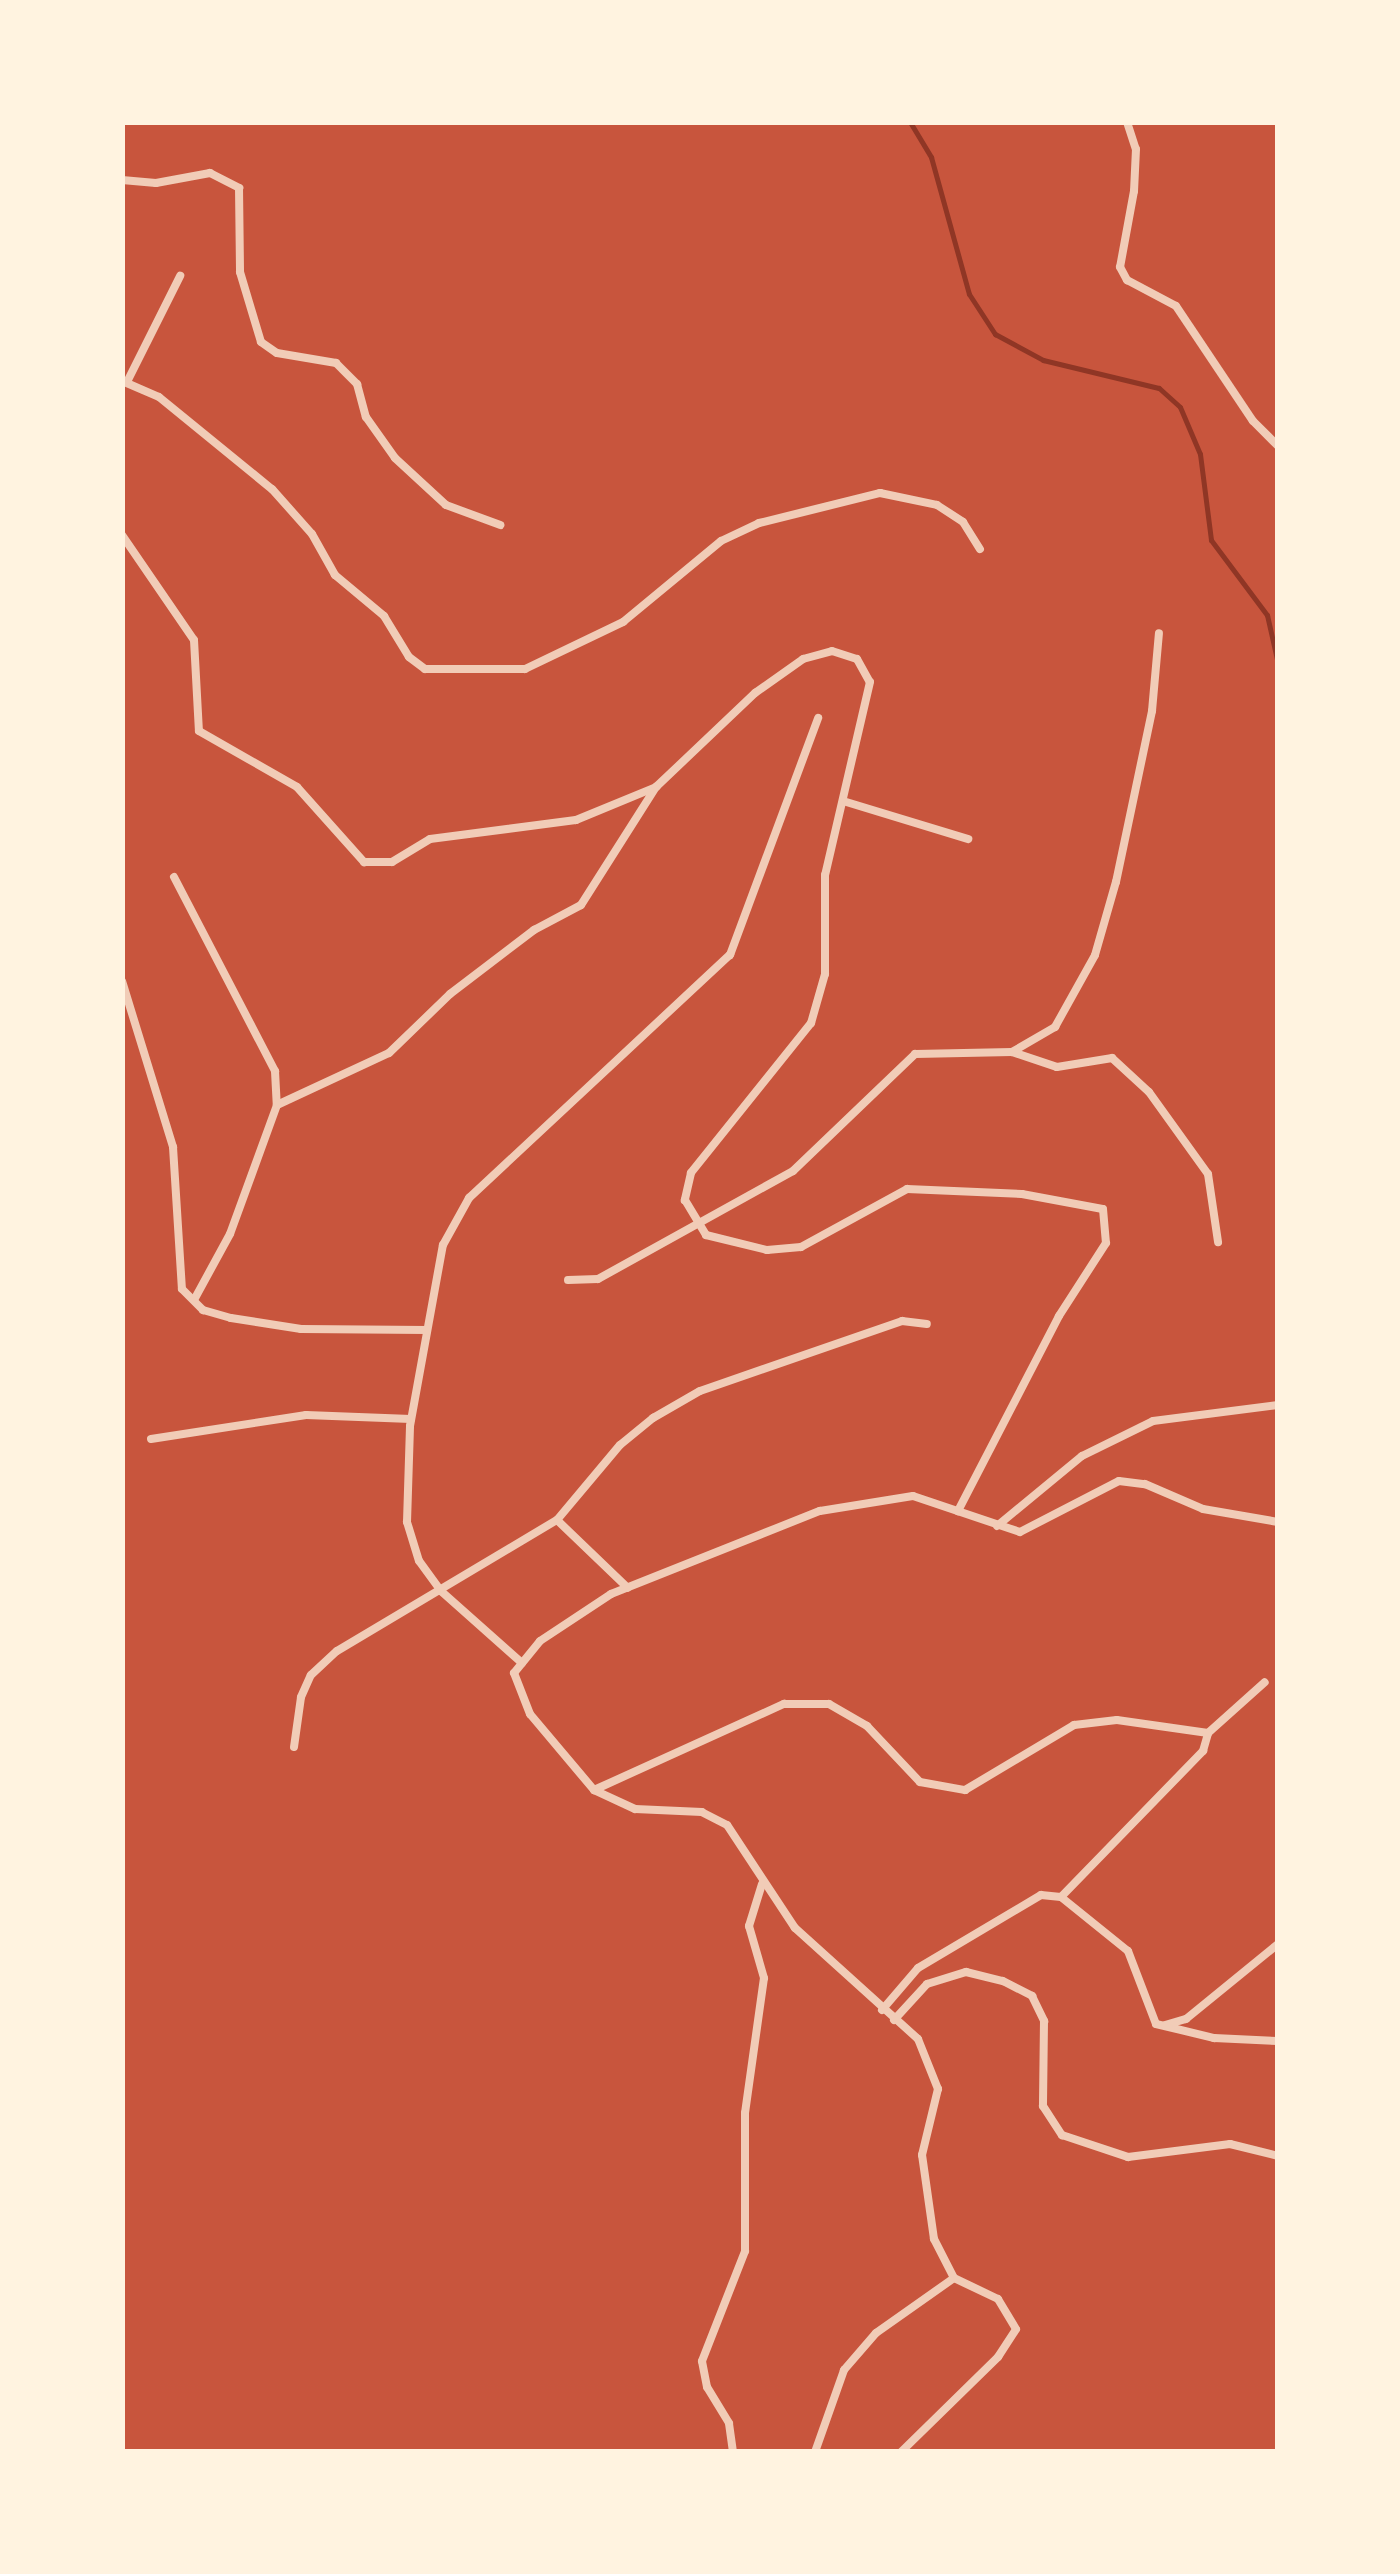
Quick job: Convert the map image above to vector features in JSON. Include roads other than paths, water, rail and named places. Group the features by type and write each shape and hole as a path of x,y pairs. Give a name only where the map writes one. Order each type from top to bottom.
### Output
{"street":[{"path":"1127,122 1136,149 1134,191 1120,266 1127,280 1176,306 1253,421 1278,446"},
{"path":"122,180 156,184 210,173 239,188 240,272 260,342 278,353 336,362 357,384 366,418 396,458 446,506 500,525"},
{"path":"180,276 124,382 158,397 272,488 312,534 335,575 384,616 409,657 426,669 525,669 623,622 721,541 759,524 880,494 936,505 963,522 980,549"},
{"path":"122,535 194,640 199,731 296,787 364,862 392,862 430,839 576,820 656,787"},
{"path":"1012,1052 1056,1028 1094,956 1152,711 1159,633"},
{"path":"278,1105 389,1053 464,984 534,930 581,904 656,787 755,693 802,659 832,652 857,659 870,682 825,875 825,974 812,1023 691,1173 686,1200 706,1236 767,1250 801,1247 908,1189 1022,1194 1103,1209 1106,1242 1042,1348 958,1512"},
{"path":"522,1663 440,1591 419,1561 407,1522 411,1419 444,1246 469,1198 730,955 818,718"},
{"path":"843,801 968,839"},
{"path":"174,877 275,1070 278,1105 230,1234 194,1300"},
{"path":"122,981 173,1147 176,1256 182,1289 194,1300 231,1318 301,1329 427,1330"},
{"path":"568,1280 598,1279 696,1220 793,1171 916,1054 1012,1052 1056,1066 1112,1058 1137,1081 1208,1174 1218,1242"},
{"path":"294,1747 311,1675 337,1651 557,1520 620,1445 700,1392 902,1321 927,1324"},
{"path":"997,1526 1082,1456 1152,1422 1278,1405"},
{"path":"151,1440 306,1415 411,1419"},
{"path":"900,2452 998,2357 1016,2328 998,2299 954,2278 934,2239 922,2156 938,2088 918,2039 795,1928 762,1884 727,1825 702,1812 635,1809 594,1790 530,1714 514,1673 540,1640 628,1588 820,1511 913,1496 1020,1532 1051,1522 1119,1481 1145,1484 1203,1509 1278,1522"},
{"path":"557,1520 628,1588"},
{"path":"882,2010 918,1968 1017,1905 1061,1897 1204,1751 1208,1734 1265,1682"},
{"path":"594,1790 784,1704 829,1704 867,1726 920,1782 965,1790 1074,1725 1132,1721 1208,1734"},
{"path":"733,2452 729,2422 708,2387 702,2361 745,2251 745,2113 764,1978 749,1926 762,1884"},
{"path":"1061,1897 1128,1952 1156,2024"},
{"path":"1156,2024 1186,2019 1278,1944"},
{"path":"894,2020 927,1984 966,1972 1004,1981 1032,1996 1044,2022 1044,2106 1062,2135 1128,2157 1230,2144 1278,2156"},
{"path":"1156,2024 1214,2038 1278,2042"},
{"path":"815,2452 844,2370 876,2333 954,2278"}],"waterway":[{"path":"910,122 931,157 969,294 995,334 1043,360 1159,388 1180,407 1200,454 1211,540 1267,615 1278,664"}]}
